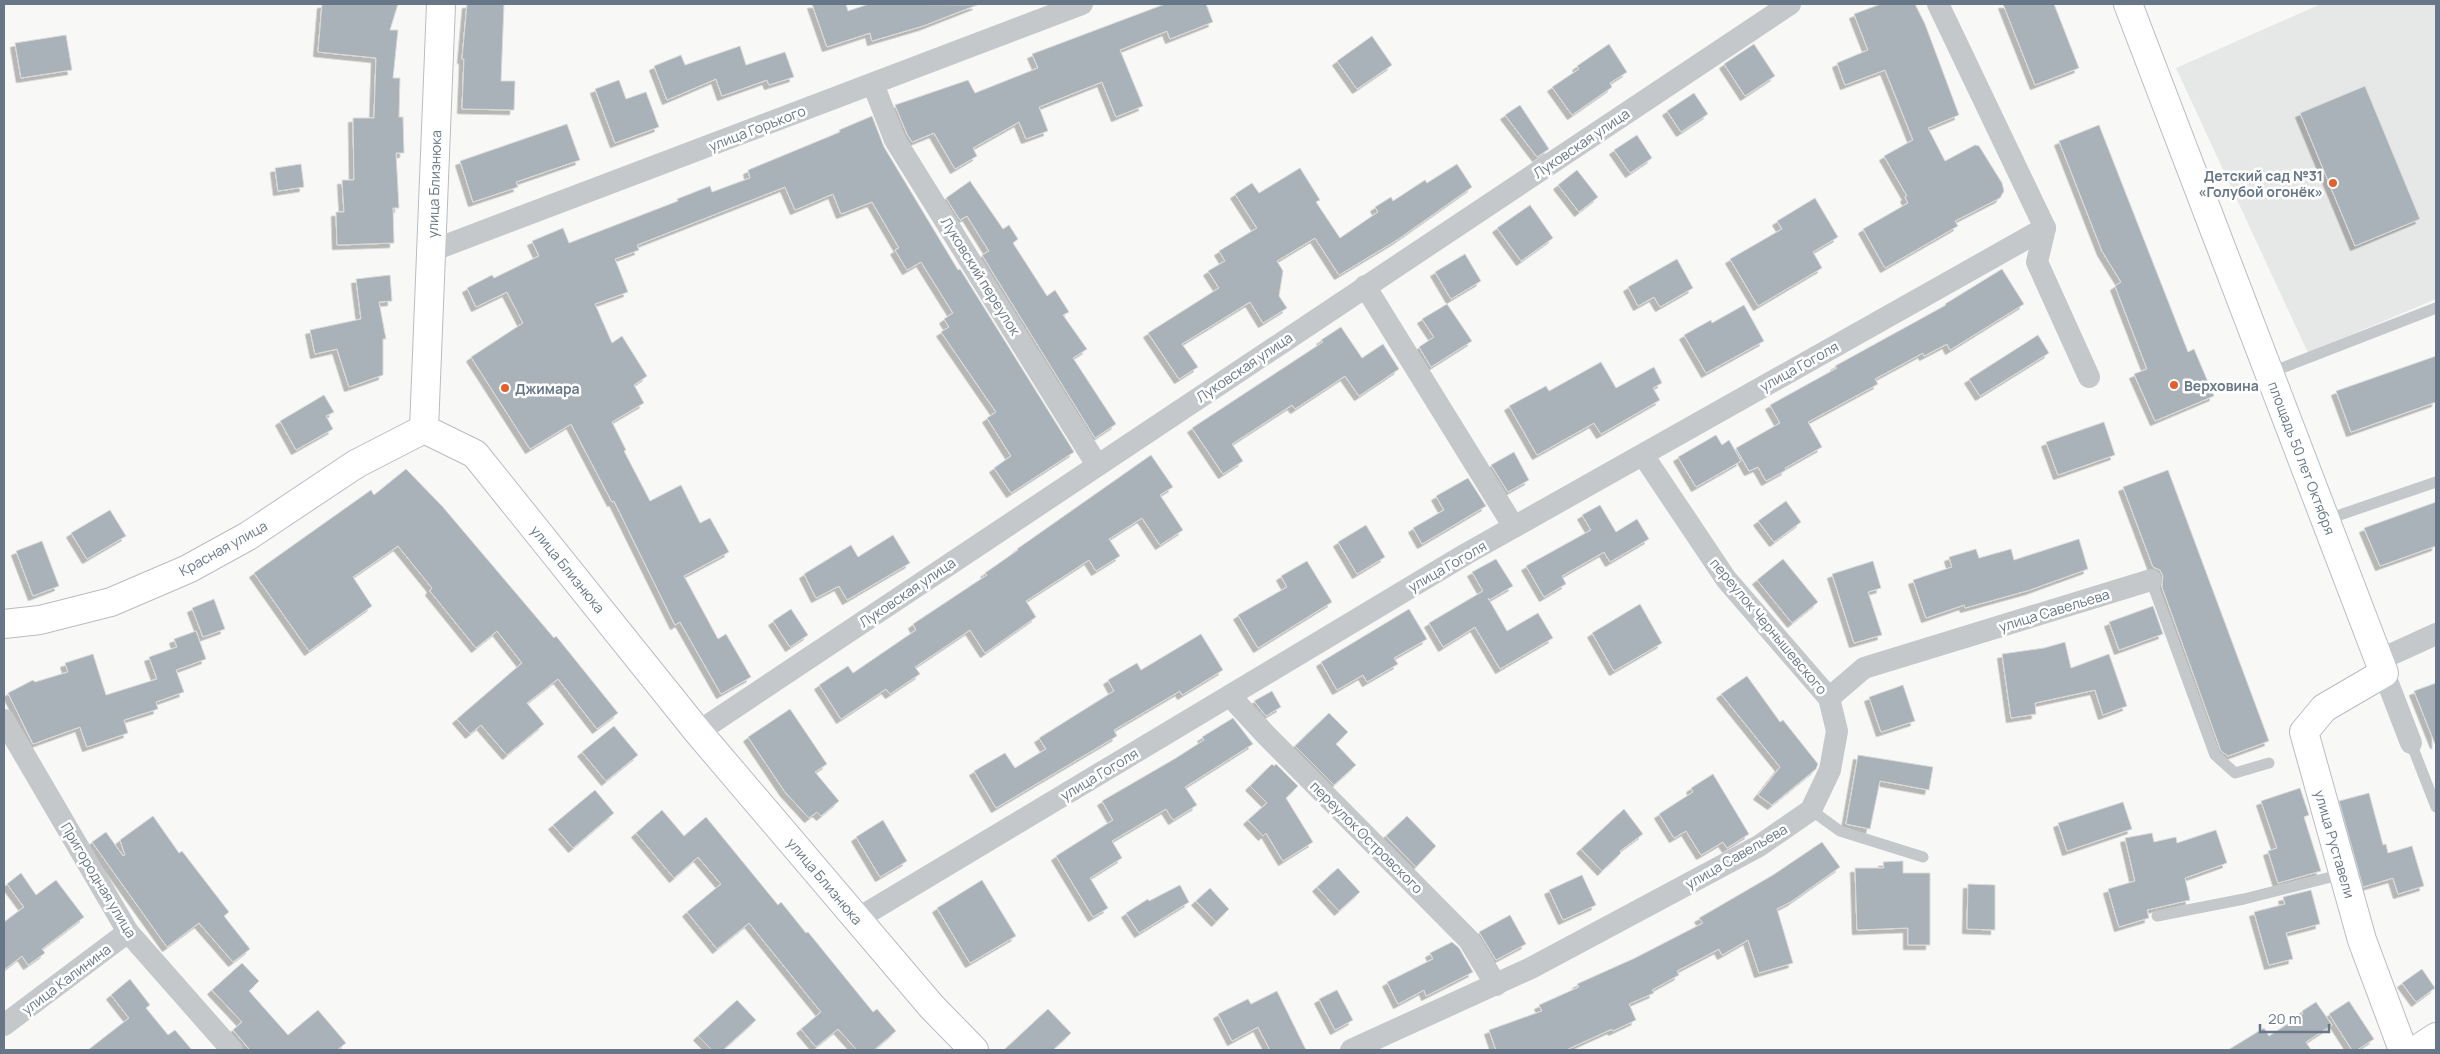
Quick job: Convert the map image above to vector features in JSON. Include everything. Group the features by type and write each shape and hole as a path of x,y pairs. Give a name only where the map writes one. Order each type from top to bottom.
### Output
{"street":[{"name":"улица Близнюка","path":"441,4 424,428 475,454 698,732 932,1007 974,1050"},
{"name":"улица Горького","path":"431,251 1082,4"},
{"name":"Луковская улица","path":"698,732 1790,4"},
{"path":"1938,4 2045,228 2037,262 2089,377"},
{"name":"площадь 50 лет Октября","path":"2128,4 2411,743"},
{"name":"Луковский переулок","path":"873,84 895,140 1097,465"},
{"name":"улица Гоголя","path":"857,919 1514,527 2045,228"},
{"path":"1365,286 1514,527"},
{"name":"Красная улица","path":"4,624 40,620 111,602 188,569 248,536 356,464 424,428"},
{"name":"переулок Чернышевского","path":"1642,455 1726,579 1829,698"},
{"name":"улица Савельева","path":"1351,1050 1531,968 1759,846 1811,810 1830,770 1837,731 1829,698 1864,668 2151,580"},
{"path":"2382,667 2436,634"},
{"name":"улица Руставели","path":"2382,667 2324,708 2304,732 2362,940 2404,1050"},
{"name":"переулок Островского","path":"1230,696 1468,940 1496,984"},
{"name":"Пригородная улица","path":"4,720 128,932 232,1050"},
{"name":"улица Калинина","path":"4,1025 128,932"},
{"path":"2416,1050 2436,1037"}],"lane":[{"path":"2269,373 2436,308"},
{"path":"2326,520 2436,482"},
{"path":"2151,580 2215,755 2235,773 2269,763"},
{"path":"2411,743 2436,808"},
{"path":"1811,810 1840,831 1923,857"},
{"path":"2158,916 2244,899 2343,874"}],"shaded area":[{"name":"Детский сад №31 «Голубой огонёк»","path":"2321,4 2436,4 2436,299 2308,353 2176,68"}],"building":[{"path":"322,4 398,4 390,30 398,30 393,78 400,78 399,117 403,117 404,153 396,153 399,208 393,208 394,243 337,245 336,212 344,212 342,180 354,180 353,118 374,118 376,58 318,52"},
{"path":"467,4 504,4 501,81 515,81 514,110 462,109 464,59 462,59"},
{"path":"812,4 846,4 848,11 869,4 977,5 923,26 872,41 870,33 827,47"},
{"path":"1165,4 1206,4 1213,22 1170,39 1167,31 1120,50 1143,106 1116,117 1102,82 1039,107 1048,131 1026,139 1019,122 973,148 977,156 955,169 934,133 912,142 907,134 895,105 968,80 975,93 1038,68 1032,54"},
{"path":"1881,4 1915,4 1925,24 1959,115 1928,128 1945,161 1975,145 1979,146 2002,183 2004,191 2000,198 1955,221 1958,226 1885,268 1863,229 1908,203 1905,197 1907,196 1884,156 1913,140 1885,70 1845,85 1837,63 1868,50 1854,14"},
{"path":"2003,4 2054,4 2079,68 2035,85"},
{"path":"66,35 72,70 21,78 15,43"},
{"path":"1372,36 1392,65 1357,89 1337,61"},
{"path":"1609,44 1627,72 1610,83 1612,87 1572,115 1552,87 1579,69 1577,66"},
{"path":"1754,44 1775,76 1745,96 1724,64"},
{"path":"740,46 746,65 785,52 794,77 769,85 767,80 722,96 716,79 667,100 654,66 681,55 685,65"},
{"path":"619,80 626,99 646,92 659,127 615,143 595,89"},
{"path":"2365,86 2420,219 2355,246 2300,113"},
{"path":"1694,93 1708,114 1681,132 1667,111"},
{"path":"1520,105 1549,149 1537,157 1505,115"},
{"path":"872,116 884,147 958,270 960,269 1074,452 1011,493 994,468 1011,456 987,418 996,412 941,332 949,327 944,319 953,313 921,262 907,270 895,250 899,248 872,202 841,214 833,194 795,210 785,187 637,245 639,250 615,259 628,292 595,304 612,343 622,336 647,376 634,385 644,403 612,422 626,450 624,451 650,501 681,485 700,523 710,518 729,552 684,576 718,639 726,634 751,677 721,694 680,622 675,625 614,501 612,502 571,424 530,449 471,357 523,323 507,292 476,307 467,288 492,275 494,278 539,256 532,241 563,228 569,243 678,201 677,199 710,186 712,192 750,178 748,170 840,132 839,130"},
{"path":"567,124 580,160 516,182 518,187 473,202 460,161"},
{"path":"2099,125 2188,352 2194,349 2214,396 2155,421 2134,374 2147,369 2115,286 2121,282 2102,251 2059,141"},
{"path":"1637,135 1652,158 1630,173 1614,150"},
{"path":"301,164 304,187 278,191 275,168"},
{"path":"1457,164 1472,187 1397,240 1339,275 1315,238 1277,261 1283,271 1279,296 1287,308 1263,323 1250,302 1182,344 1198,367 1179,379 1148,333 1219,288 1208,271 1225,261 1219,251 1257,228 1235,194 1252,183 1259,193 1300,168 1320,200 1316,202 1340,238 1378,212 1375,207 1391,197 1393,201 1425,180 1427,183"},
{"path":"1577,170 1598,197 1579,212 1558,185"},
{"path":"970,181 1003,229 1009,225 1018,239 1013,243 1047,296 1055,290 1069,312 1063,315 1087,349 1073,358 1116,424 1095,438 982,255 989,251 967,216 960,220 946,198"},
{"path":"1815,198 1838,237 1813,252 1822,268 1758,306 1730,259 1782,229 1777,221"},
{"path":"1530,205 1553,238 1521,261 1497,228"},
{"path":"1465,254 1481,281 1451,299 1435,272"},
{"path":"1677,259 1693,288 1660,307 1654,297 1638,306 1628,287"},
{"path":"2002,269 2024,304 1950,350 1947,344 1924,356 1923,353 1875,379 1878,384 1808,422 1822,447 1785,468 1786,470 1766,481 1758,467 1749,471 1736,448 1780,423 1770,405 1837,368 1835,366 1946,305"},
{"path":"390,275 392,301 379,302 386,339 383,339 383,375 349,387 337,349 315,354 310,330 361,319 356,279"},
{"path":"1447,304 1472,341 1431,367 1419,347 1434,337 1422,319"},
{"path":"1744,305 1764,341 1706,373 1684,335 1711,320 1712,323"},
{"path":"1341,327 1362,358 1383,344 1399,369 1359,396 1345,376 1295,409 1292,405 1232,444 1243,461 1223,474 1192,428 1323,342 1321,340"},
{"path":"2038,335 2049,353 1980,396 1969,379"},
{"path":"2436,356 2436,402 2351,432 2336,391"},
{"path":"1601,362 1616,388 1654,367 1662,383 1653,388 1660,400 1601,434 1594,423 1537,455 1509,406 1546,386 1549,391"},
{"path":"324,395 334,412 326,416 333,429 296,450 280,421"},
{"path":"2104,422 2115,455 2058,475 2046,442"},
{"path":"1716,435 1722,445 1729,440 1741,461 1696,487 1678,457"},
{"path":"1514,452 1529,480 1508,492 1491,465"},
{"path":"1151,455 1173,487 1160,495 1183,530 1160,545 1142,518 1109,539 1120,556 1096,571 1089,560 1026,601 1036,617 985,653 970,630 915,667 920,674 890,694 886,689 841,719 819,685 848,666 853,673 916,630 913,624 987,575 985,573 1017,549"},
{"path":"406,469 442,506 554,638 556,636 618,713 597,729 558,679 527,703 544,724 507,755 481,725 470,734 457,719 522,663 497,631 476,648 430,591 432,588 398,546 353,577 372,606 309,651 254,573 371,490 374,495"},
{"path":"2168,470 2269,741 2228,756 2221,751 2162,587 2163,576 2160,570 2153,567 2123,487"},
{"path":"1468,478 1486,506 1422,544 1413,528 1444,510 1436,496"},
{"path":"1786,501 1801,522 1774,542 1758,521"},
{"path":"2436,502 2436,546 2380,566 2364,528"},
{"path":"1600,505 1616,532 1637,519 1649,539 1610,562 1604,552 1562,576 1566,584 1544,597 1526,566 1591,530 1582,515"},
{"path":"110,510 126,536 87,559 71,533"},
{"path":"1366,525 1385,557 1357,574 1338,542"},
{"path":"893,535 910,563 847,600 839,586 816,598 804,574 851,545 858,557"},
{"path":"2079,539 2088,569 2030,590 1965,608 1964,605 1926,618 1913,580 1952,567 1949,557 1976,549 1979,558 2011,549 2014,560"},
{"path":"42,541 59,586 33,596 16,551"},
{"path":"1496,559 1513,586 1489,600 1507,631 1538,613 1553,638 1500,669 1475,627 1443,647 1429,623 1483,591 1472,572"},
{"path":"1783,559 1818,602 1792,623 1757,580"},
{"path":"1307,561 1332,602 1258,648 1238,615 1287,587 1281,576"},
{"path":"1873,561 1881,588 1868,592 1882,635 1854,643 1832,574"},
{"path":"214,599 225,629 203,637 192,608"},
{"path":"1640,604 1662,643 1614,671 1592,633"},
{"path":"2153,606 2163,634 2119,650 2109,622"},
{"path":"791,609 808,635 790,647 773,621"},
{"path":"1409,609 1427,639 1394,658 1398,664 1367,682 1363,675 1337,690 1321,662"},
{"path":"196,631 206,659 176,670 184,692 156,702 158,709 124,720 128,733 87,747 80,727 33,744 8,693 33,680 35,682 68,672 65,663 93,654 106,695 157,679 149,657 177,647 174,639"},
{"path":"1201,634 1223,670 1182,695 1180,691 1114,730 1117,736 996,808 974,771 1005,753 1015,768 1046,749 1039,738 1114,691 1108,680 1137,663 1141,670"},
{"path":"2065,642 2071,668 2109,654 2127,706 2103,715 2095,690 2035,703 2036,714 2011,718 2002,654 2044,648"},
{"path":"1747,676 1780,722 1783,720 1818,764 1816,769 1772,805 1758,795 1780,767 1721,694"},
{"path":"2436,683 2436,744 2435,744 2414,691"},
{"path":"1903,685 1915,721 1881,732 1869,697"},
{"path":"1272,691 1281,707 1266,716 1254,701"},
{"path":"790,709 827,764 815,772 839,801 821,816 817,812 809,818 785,792 748,737"},
{"path":"1329,713 1348,732 1336,744 1356,765 1334,785 1295,746"},
{"path":"1233,718 1253,744 1185,787 1197,805 1173,820 1166,809 1112,841 1122,858 1090,878 1108,908 1093,917 1056,856 1113,820 1102,801 1176,758 1204,740 1202,737"},
{"path":"614,726 638,755 606,781 582,752"},
{"path":"1858,755 1933,767 1929,790 1880,781 1870,829 1846,824"},
{"path":"1272,764 1274,766 1276,764 1298,786 1286,798 1313,842 1283,861 1266,833 1263,836 1248,820 1267,803 1250,786"},
{"path":"1713,774 1749,834 1727,848 1723,842 1701,855 1686,831 1674,838 1659,814 1693,792 1691,788"},
{"path":"2300,788 2309,815 2304,817 2321,871 2278,883 2268,851 2277,848 2261,801"},
{"path":"595,790 614,813 573,848 553,825"},
{"path":"2369,793 2383,845 2386,844 2388,853 2412,846 2424,886 2398,894 2393,878 2363,887 2339,801"},
{"path":"2123,802 2132,829 2067,851 2058,823"},
{"path":"1624,809 1643,834 1620,851 1621,853 1602,871 1581,849"},
{"path":"662,810 684,836 706,817 778,905 781,902 806,933 808,932 873,1012 877,1009 896,1031 874,1050 857,1050 838,1029 816,1047 801,1029 821,1012 749,923 717,949 687,912 721,884 698,857 674,878 636,833"},
{"path":"153,816 179,853 182,851 229,912 224,916 250,949 233,962 199,923 167,947 92,842 106,832 123,856 125,855 120,840"},
{"path":"1407,816 1436,846 1416,867 1386,836"},
{"path":"883,820 907,861 880,877 856,837"},
{"path":"2216,830 2227,863 2185,878 2190,900 2147,910 2149,918 2119,927 2108,889 2135,881 2125,838 2152,833 2154,842 2176,837 2177,843"},
{"path":"1822,842 1840,867 1792,901 1777,909 1793,963 1759,973 1748,940 1722,955 1719,949 1677,971 1679,975 1652,990 1654,993 1629,1004 1636,1020 1613,1031 1612,1029 1566,1050 1496,1050 1489,1030 1542,1011 1539,1005 1579,987 1577,984 1635,958 1703,923 1699,918 1773,875"},
{"path":"1903,861 1903,873 1930,873 1930,945 1908,945 1908,928 1857,930 1855,868 1884,868 1883,862"},
{"path":"1338,868 1360,892 1339,911 1317,887"},
{"path":"21,873 36,895 56,880 84,917 42,949 45,953 28,965 22,956 4,970 4,922 24,907 7,884"},
{"path":"1582,875 1596,905 1563,920 1549,890"},
{"path":"982,880 1016,936 970,963 937,908"},
{"path":"1968,884 1995,885 1995,930 1967,929"},
{"path":"1180,885 1189,902 1139,933 1126,913 1148,899 1149,901"},
{"path":"1210,888 1229,909 1216,922 1196,901"},
{"path":"2311,890 2320,924 2286,933 2293,959 2269,965 2254,912 2285,904 2283,897"},
{"path":"1510,915 1526,944 1496,960 1479,932"},
{"path":"1452,942 1459,948 1473,972 1426,996 1424,990 1398,1004 1387,982 1433,959 1430,953"},
{"path":"242,963 259,981 249,991 288,1035 318,1010 346,1043 337,1050 250,1050 233,1030 242,1022 212,990"},
{"path":"2422,969 2435,988 2416,1002 2402,983"},
{"path":"130,979 150,1005 146,1008 168,1035 175,1030 192,1050 88,1050 129,1018 111,995"},
{"path":"1337,990 1353,1020 1335,1030 1319,999"},
{"path":"1277,991 1306,1050 1270,1050 1258,1027 1232,1041 1218,1014 1248,999 1251,1004"},
{"path":"737,1000 756,1020 723,1050 712,1050 698,1036"},
{"path":"2349,1001 2374,1039 2357,1050 2352,1050 2329,1014"},
{"path":"2316,1002 2332,1025 2306,1042 2311,1050 2228,1050 2264,1028 2269,1036 2303,1014 2302,1011"},
{"path":"1048,1009 1071,1033 1053,1050 1004,1050"}],"place":[{"name":"Детский сад №31 «Голубой огонёк»","path":"2333,183"},
{"name":"Верховина","path":"2174,385"},
{"name":"Джимара","path":"505,388"}]}
